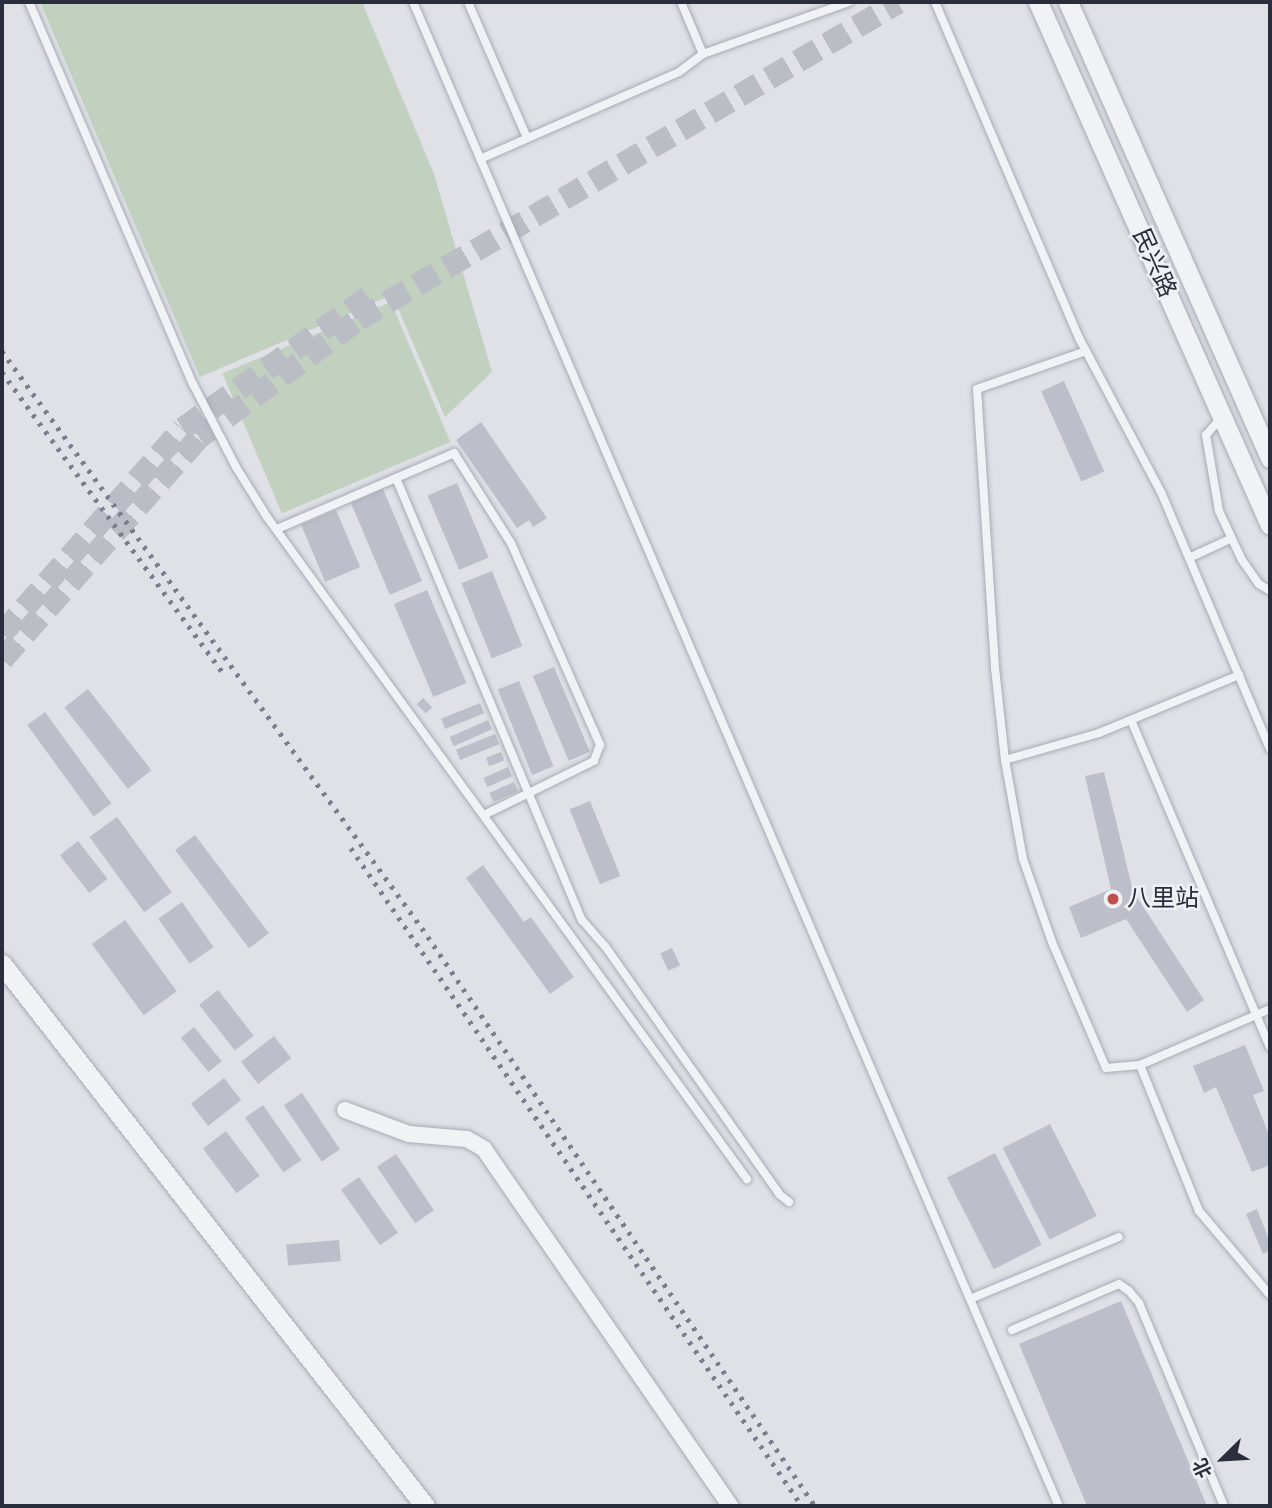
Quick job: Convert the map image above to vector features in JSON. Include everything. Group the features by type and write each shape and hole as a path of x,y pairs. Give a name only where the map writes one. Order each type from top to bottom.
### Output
{"street":[{"name":"民兴路","path":"1038,2 1270,525"},
{"name":"民兴路","path":"1068,2 1270,458"},
{"path":"2,964 425,1506"},
{"path":"345,1110 409,1134 467,1139 484,1149 730,1506"}],"lane":[{"path":"29,2 193,384 236,467 277,529 747,1179"},
{"path":"413,2 1059,1506"},
{"path":"468,2 527,138"},
{"path":"681,2 703,54"},
{"path":"480,159 679,72 703,54 849,2"},
{"path":"935,2 1086,351 1161,492 1270,749"},
{"path":"1086,351 977,389 1005,760 1023,859 1052,942 1106,1068 1140,1065 1270,1009"},
{"path":"1222,417 1206,435 1219,511 1230,539 1259,584 1270,591"},
{"path":"277,529 454,453 511,543 600,746 594,761 484,815"},
{"path":"396,478 582,920 789,1202"},
{"path":"1189,558 1230,539"},
{"path":"1005,760 1131,720 1239,675"},
{"path":"1131,720 1270,1047"},
{"path":"567,931 582,920"},
{"path":"1140,1065 1199,1210 1270,1294"},
{"path":"970,1299 1119,1237"},
{"path":"1012,1330 1119,1284 1129,1292 1139,1303 1224,1506"}],"green space":[{"path":"40,2 362,2 434,174 492,372 445,417 392,295 200,377"},
{"path":"391,302 450,442 282,513 223,374"}],"building":[{"path":"1064,381 1104,471 1081,482 1041,391"},
{"path":"481,422 547,518 533,527 529,520 517,528 456,440"},
{"path":"457,483 489,558 459,570 428,496"},
{"path":"383,489 422,581 390,595 351,503"},
{"path":"336,510 360,567 325,582 301,525"},
{"path":"492,571 522,646 492,658 461,583"},
{"path":"427,590 466,683 433,697 394,604"},
{"path":"554,667 590,752 569,761 533,676"},
{"path":"519,681 553,766 532,775 498,690"},
{"path":"88,689 151,770 128,789 64,707"},
{"path":"423,698 432,707 426,714 417,704"},
{"path":"480,703 484,713 445,729 441,719"},
{"path":"45,712 111,803 94,816 27,725"},
{"path":"488,720 492,729 454,746 450,737"},
{"path":"495,734 499,744 460,760 456,750"},
{"path":"501,752 504,760 489,766 486,758"},
{"path":"508,767 512,776 487,787 483,778"},
{"name":"八里站","path":"1104,772 1133,891 1204,1000 1187,1012 1126,919 1081,938 1069,907 1111,889 1085,776"},
{"path":"514,782 518,791 493,802 489,793"},
{"path":"590,801 620,876 600,884 570,809"},
{"path":"117,817 172,892 144,912 89,837"},
{"path":"195,835 269,933 249,948 175,850"},
{"path":"78,841 108,879 89,893 60,855"},
{"path":"483,865 524,922 531,917 574,977 550,994 466,878"},
{"path":"182,902 214,947 190,964 158,919"},
{"path":"125,920 177,991 144,1015 92,944"},
{"path":"672,948 680,965 668,971 660,953"},
{"path":"218,990 254,1036 235,1050 199,1005"},
{"path":"194,1027 222,1061 208,1072 181,1038"},
{"path":"274,1036 291,1058 258,1084 241,1062"},
{"path":"1245,1045 1264,1091 1253,1095 1270,1137 1270,1165 1252,1172 1216,1087 1204,1093 1193,1066"},
{"path":"224,1078 241,1100 208,1126 191,1104"},
{"path":"302,1093 340,1149 322,1162 284,1105"},
{"path":"263,1105 301,1160 283,1173 245,1118"},
{"path":"1050,1124 1097,1216 1050,1240 1003,1148"},
{"path":"226,1131 260,1176 237,1193 203,1148"},
{"path":"995,1153 1042,1245 994,1269 947,1178"},
{"path":"396,1154 434,1210 415,1223 377,1167"},
{"path":"359,1177 398,1233 380,1245 341,1190"},
{"path":"1257,1209 1270,1242 1270,1251 1263,1254 1246,1214"},
{"path":"339,1240 341,1261 288,1266 286,1245"},
{"path":"1121,1301 1207,1506 1087,1506 1019,1344"}],"tunnel":[{"path":"2,659 199,437 358,319 898,2"},
{"path":"2,633 183,428 370,295"}],"railway":[{"path":"2,351 422,928 815,1506"},
{"path":"2,372 223,673"},
{"path":"351,848 802,1506"}],"place":[{"name":"八里站","path":"1113,899"}]}
